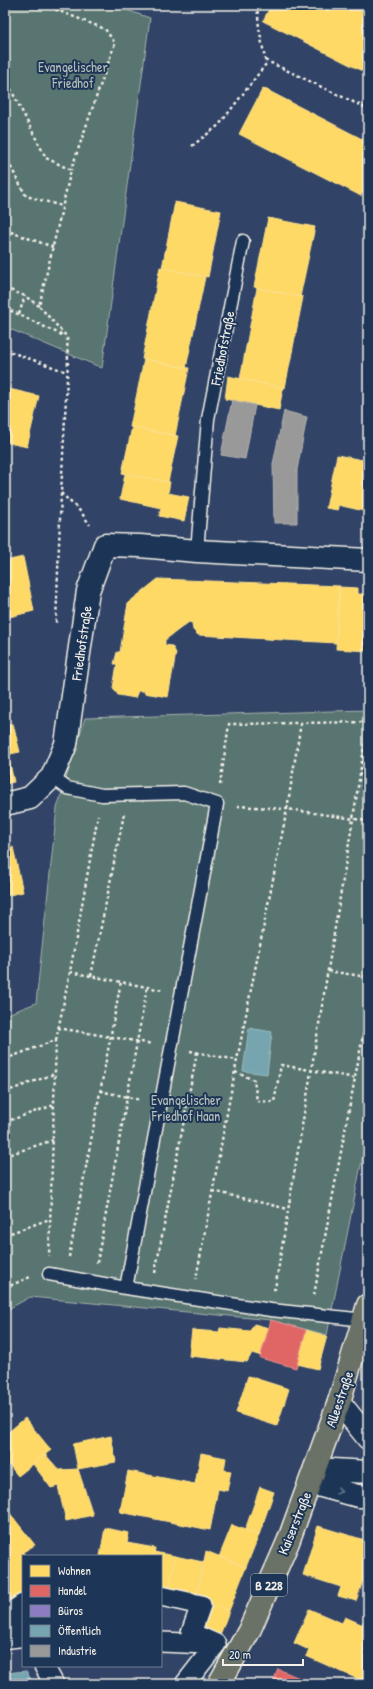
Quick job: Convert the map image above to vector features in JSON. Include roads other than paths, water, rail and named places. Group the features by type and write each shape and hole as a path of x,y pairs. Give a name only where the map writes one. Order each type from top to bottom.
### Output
{"main road":[{"name":"Alleestraße","path":"313,1476 339,1402 366,1312"},
{"name":"Kaiserstraße","path":"219,1684 240,1648 288,1542 313,1476"}],"street":[{"name":"Friedhofstraße","path":"5,804 30,798 52,777 66,744 88,591 104,545 368,560"},
{"path":"339,1402 368,1438"},
{"path":"313,1476 368,1472"},
{"path":"313,1476 358,1496 368,1496"},
{"path":"162,1596 201,1605 191,1633 216,1644"},
{"path":"22,1605 11,1612 22,1629"},
{"path":"5,1637 22,1635"},
{"path":"162,1642 216,1644 240,1648"},
{"path":"185,1684 216,1644"},
{"path":"45,1667 54,1684"}],"lane":[{"name":"Friedhofstraße","path":"197,551 208,419 244,241"},
{"path":"52,777 67,788 102,795 184,793 217,804 126,1288"},
{"path":"49,1274 93,1283 192,1299 310,1315 366,1312"}],"park label":[{"name":"Evangelischer Friedhof","path":"73,74"},
{"name":"Evangelischer Friedhof Haan","path":"186,1108"}]}
